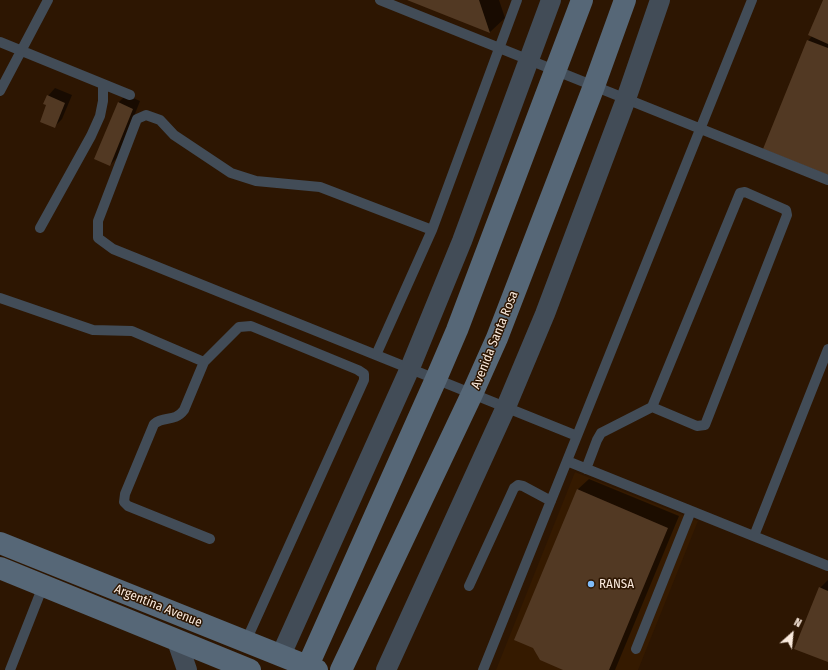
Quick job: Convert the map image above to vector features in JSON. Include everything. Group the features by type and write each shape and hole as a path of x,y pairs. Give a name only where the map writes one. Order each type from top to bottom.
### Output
{"main road":[{"path":"310,669 436,379 582,0"},
{"name":"Avenida Santa Rosa","path":"341,670 497,338 594,86 625,0"},
{"name":"Argentina Avenue","path":"0,543 281,655 310,669"},
{"name":"Argentina Avenue","path":"0,568 177,641 238,668"}],"street":[{"path":"281,655 410,368 462,241 551,0"},
{"path":"386,670 506,407 545,314 626,99 660,0"},
{"path":"177,641 187,670"}],"lane":[{"path":"0,91 48,0"},
{"path":"380,0 828,180"},
{"path":"376,355 432,230 517,0"},
{"path":"483,670 752,0"},
{"path":"0,42 130,95"},
{"path":"40,228 94,130 100,116 103,101 103,85"},
{"path":"432,230 320,187 256,181 231,173 174,135 160,120 146,115 137,119 98,221 98,238 113,249 577,436"},
{"path":"586,469 601,433 652,407 740,193 745,192 786,210 787,215 705,425 697,426 652,407"},
{"path":"0,298 93,330 132,331 204,362"},
{"path":"210,539 128,506 124,502 125,494 154,424 158,421 177,418 181,415 204,362 239,327 251,326 358,370 364,374 364,380 246,641"},
{"path":"754,536 828,349"},
{"path":"567,462 828,566"},
{"path":"469,586 514,488 518,485 523,486 551,501"},
{"path":"636,649 691,511"},
{"path":"10,670 43,586"}],"shaded area":[{"name":"RANSA","path":"575,472 698,521 638,670 496,670"}],"building":[{"path":"407,0 479,0 490,33"},
{"path":"823,0 828,0 828,44 808,35"},
{"path":"807,40 828,48 828,175 763,149"},
{"path":"47,95 65,103 55,128 40,122 46,105 43,104"},
{"path":"118,102 133,109 110,166 94,159"},
{"name":"RANSA","path":"577,489 668,528 609,670 563,670 540,660 533,648 514,640"},
{"path":"819,587 828,591 828,662 794,649"}],"place":[{"name":"RANSA","path":"591,584"}]}
